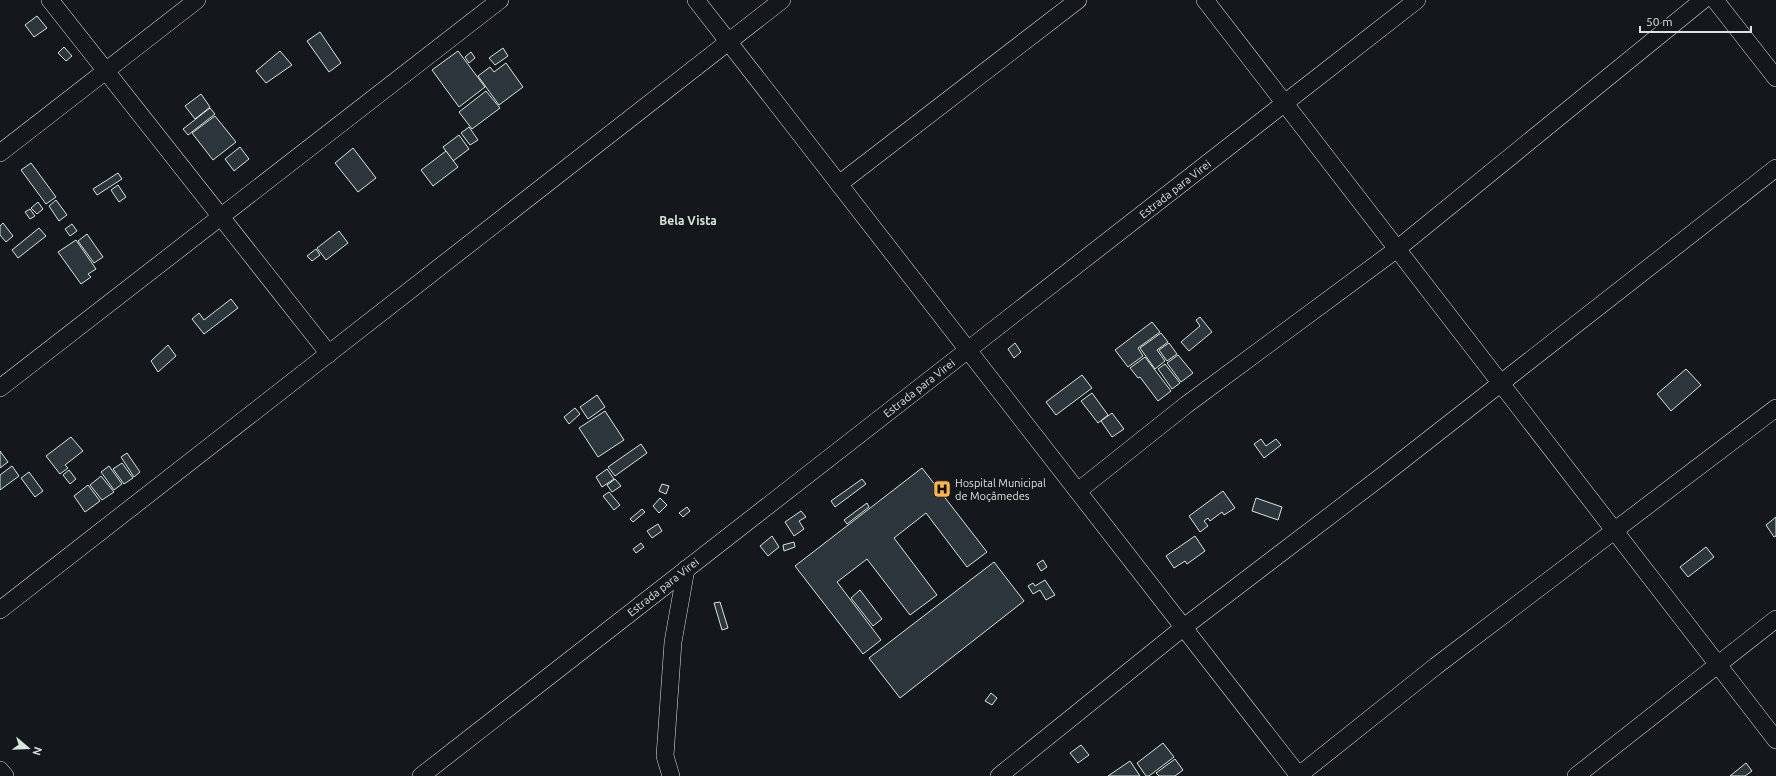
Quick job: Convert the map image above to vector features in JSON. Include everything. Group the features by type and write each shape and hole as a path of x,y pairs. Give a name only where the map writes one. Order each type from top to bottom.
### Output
{"street":[{"path":"50,0 329,354"},
{"path":"0,153 197,0"},
{"path":"0,388 500,0"},
{"path":"696,0 1184,627 1298,776 1436,666 1776,408"},
{"path":"0,610 782,0"},
{"path":"839,184 1078,0"},
{"path":"1205,0 1776,740"},
{"name":"Estrada para Virei","path":"421,776 1417,0"},
{"path":"1078,491 1186,405 1397,249 1703,0"},
{"path":"1715,0 1776,78"},
{"path":"999,776 1184,627 1386,474 1776,168"},
{"path":"671,776 665,756 673,642 686,569"},
{"path":"1576,776 1776,619"},
{"path":"0,770 5,776"}],"building":[{"path":"37,16 47,28 34,37 25,25"},
{"path":"320,32 341,63 329,72 307,41"},
{"path":"64,47 72,56 66,61 58,53"},
{"path":"503,48 508,56 495,65 489,58"},
{"path":"280,51 292,65 266,83 256,71"},
{"path":"458,51 485,87 459,107 432,70"},
{"path":"471,52 475,58 469,63 465,57"},
{"path":"506,63 523,87 499,105 478,76 490,67 494,72"},
{"path":"486,91 500,108 472,129 459,112"},
{"path":"201,94 210,107 195,119 185,106"},
{"path":"210,108 215,114 188,135 183,129"},
{"path":"215,116 236,142 213,160 192,133"},
{"path":"469,127 478,140 470,145 461,133"},
{"path":"459,135 469,149 453,161 443,147"},
{"path":"240,147 249,159 234,171 225,159"},
{"path":"353,148 376,178 358,192 335,163"},
{"path":"446,151 458,167 433,186 421,170"},
{"path":"31,163 56,197 46,204 21,170"},
{"path":"118,173 122,179 97,195 93,189"},
{"path":"118,185 126,197 119,202 111,190"},
{"path":"56,200 67,215 59,221 49,206"},
{"path":"38,202 43,209 37,214 31,208"},
{"path":"30,209 35,216 30,219 25,212"},
{"path":"3,223 13,236 6,242 0,235 0,226"},
{"path":"72,224 77,231 70,236 65,229"},
{"path":"39,228 46,236 18,258 12,250"},
{"path":"339,231 348,243 326,260 317,248"},
{"path":"87,234 103,257 94,263 78,241"},
{"path":"76,240 96,269 88,274 91,277 81,284 58,252"},
{"path":"316,249 320,255 312,261 307,256"},
{"path":"231,299 238,308 204,334 192,319 199,313 204,320"},
{"path":"1200,317 1212,332 1189,351 1181,342 1200,326 1196,320"},
{"path":"1152,322 1160,332 1138,348 1143,356 1128,367 1115,350"},
{"path":"1161,333 1168,342 1157,350 1165,361 1155,369 1140,348"},
{"path":"1015,343 1021,352 1014,358 1008,349"},
{"path":"1169,343 1177,354 1167,361 1159,350"},
{"path":"168,345 176,356 158,372 151,361"},
{"path":"1178,355 1193,373 1181,382 1167,363"},
{"path":"1145,357 1171,391 1158,401 1140,377 1138,378 1130,368"},
{"path":"1165,364 1180,383 1172,389 1158,369"},
{"path":"1686,369 1701,385 1671,411 1657,394"},
{"path":"1082,375 1092,388 1056,415 1046,402"},
{"path":"1092,393 1108,415 1098,423 1081,401"},
{"path":"597,395 605,407 588,419 580,407"},
{"path":"575,408 580,414 569,424 564,417"},
{"path":"605,411 624,440 598,457 579,428"},
{"path":"1112,413 1124,429 1112,437 1101,421"},
{"path":"71,437 83,451 65,465 68,468 60,474 46,456"},
{"path":"1261,439 1266,446 1276,439 1281,445 1264,458 1254,444"},
{"path":"641,444 647,453 615,476 608,467"},
{"path":"0,451 8,462 0,468"},
{"path":"127,453 140,472 134,477 121,457"},
{"path":"122,463 133,478 124,484 113,469"},
{"path":"12,466 19,476 0,490 0,475"},
{"path":"109,466 122,484 114,490 101,472"},
{"path":"922,468 987,552 967,567 926,513 894,538 937,595 910,615 867,559 837,582 881,640 863,654 795,566"},
{"path":"607,469 614,479 602,487 596,477"},
{"path":"69,470 76,479 70,484 63,475"},
{"path":"29,472 43,491 35,497 21,478"},
{"path":"101,476 114,492 102,500 90,485"},
{"path":"615,479 621,486 612,492 607,485"},
{"path":"862,479 866,484 835,507 831,501"},
{"path":"662,484 669,486 666,494 659,491"},
{"path":"88,485 100,501 85,512 74,496"},
{"path":"1223,491 1235,508 1224,515 1222,512 1210,521 1208,518 1204,521 1208,526 1200,532 1189,516"},
{"path":"609,492 620,505 614,510 603,496"},
{"path":"660,498 667,505 659,513 653,506"},
{"path":"1256,498 1282,507 1278,520 1252,511"},
{"path":"867,503 869,507 847,524 844,520"},
{"path":"687,507 690,511 683,517 679,513"},
{"path":"642,509 645,512 633,522 630,519"},
{"path":"801,511 806,517 799,521 804,529 794,536 785,522"},
{"path":"1776,517 1776,536 1774,537 1766,525"},
{"path":"658,524 662,531 652,538 647,531"},
{"path":"772,536 779,547 768,556 760,546"},
{"path":"1195,536 1205,551 1187,564 1185,561 1174,568 1166,556"},
{"path":"794,542 795,547 784,551 783,545"},
{"path":"641,543 644,547 636,553 633,549"},
{"path":"1706,547 1714,557 1688,577 1680,567"},
{"path":"1043,560 1047,567 1041,571 1037,564"},
{"path":"994,562 1024,601 900,698 869,658"},
{"path":"1045,580 1055,595 1046,600 1040,590 1033,594 1028,586 1033,583 1035,586"},
{"path":"860,590 882,619 873,626 851,598"},
{"path":"720,602 728,628 722,630 714,603"},
{"path":"991,693 997,698 992,705 985,701"},
{"path":"1163,743 1174,757 1149,776 1146,776 1137,763"},
{"path":"1081,745 1089,755 1078,763 1070,753"},
{"path":"1175,759 1183,770 1175,776 1159,776 1156,773"},
{"path":"1130,761 1140,776 1108,776"},
{"path":"1746,763 1752,771 1745,776 1730,776"}],"place":[{"name":"Hospital Municipal de Moçâmedes","path":"942,489"}],"district":[{"name":"Bela Vista","path":"688,221"}]}
